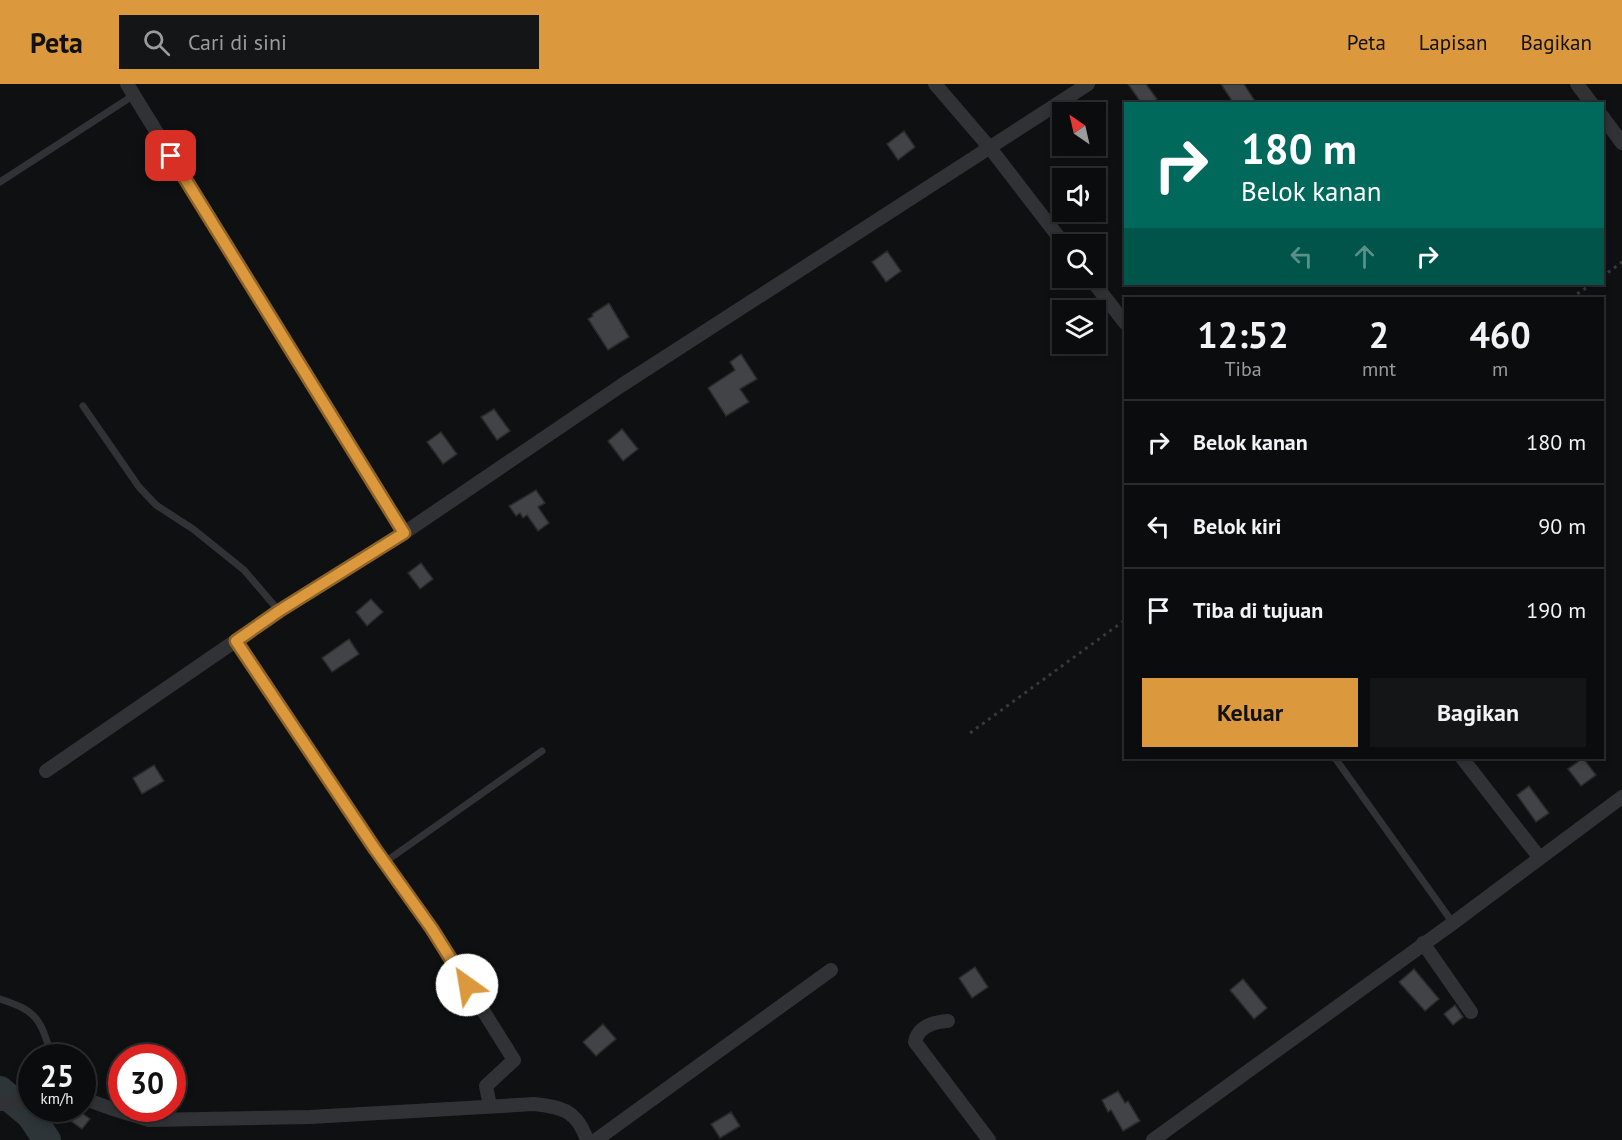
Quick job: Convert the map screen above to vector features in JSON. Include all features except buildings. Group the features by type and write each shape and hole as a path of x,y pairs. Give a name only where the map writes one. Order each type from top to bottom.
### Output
{"street":[{"path":"935,84 990,148 1057,234"},
{"path":"46,771 279,611 404,533 622,385 1088,84"},
{"path":"1577,84 1590,102"},
{"path":"130,89 404,533"},
{"path":"1604,119 1622,143"},
{"path":"1098,288 1124,322"},
{"path":"236,641 432,929 514,1060 486,1086 490,1106"},
{"path":"1463,759 1539,857"},
{"path":"1153,1140 1453,923 1622,796"},
{"path":"1423,943 1471,1012"},
{"path":"596,1140 831,970"},
{"path":"948,1021 936,1022 925,1027 917,1035 915,1042 989,1140"},
{"path":"0,1104 18,1101"},
{"path":"96,1103 149,1120 310,1117 534,1104 567,1111 577,1119 587,1140"}],"lane":[{"path":"0,182 130,89"},
{"path":"83,405 139,488 156,505 193,529 244,570 279,611"},
{"path":"385,862 542,751"},
{"path":"1336,759 1453,923"},
{"path":"0,999 22,1005 35,1016 45,1032 48,1044"}],"path":[{"path":"1604,276 1622,262"},
{"path":"1572,297 1590,285"},
{"path":"970,733 1124,621"}],"waterway":[{"path":"0,1090 30,1115 47,1140"}],"route":[{"path":"171,156 404,533 279,611 236,641 375,849 432,929 467,985"}]}
